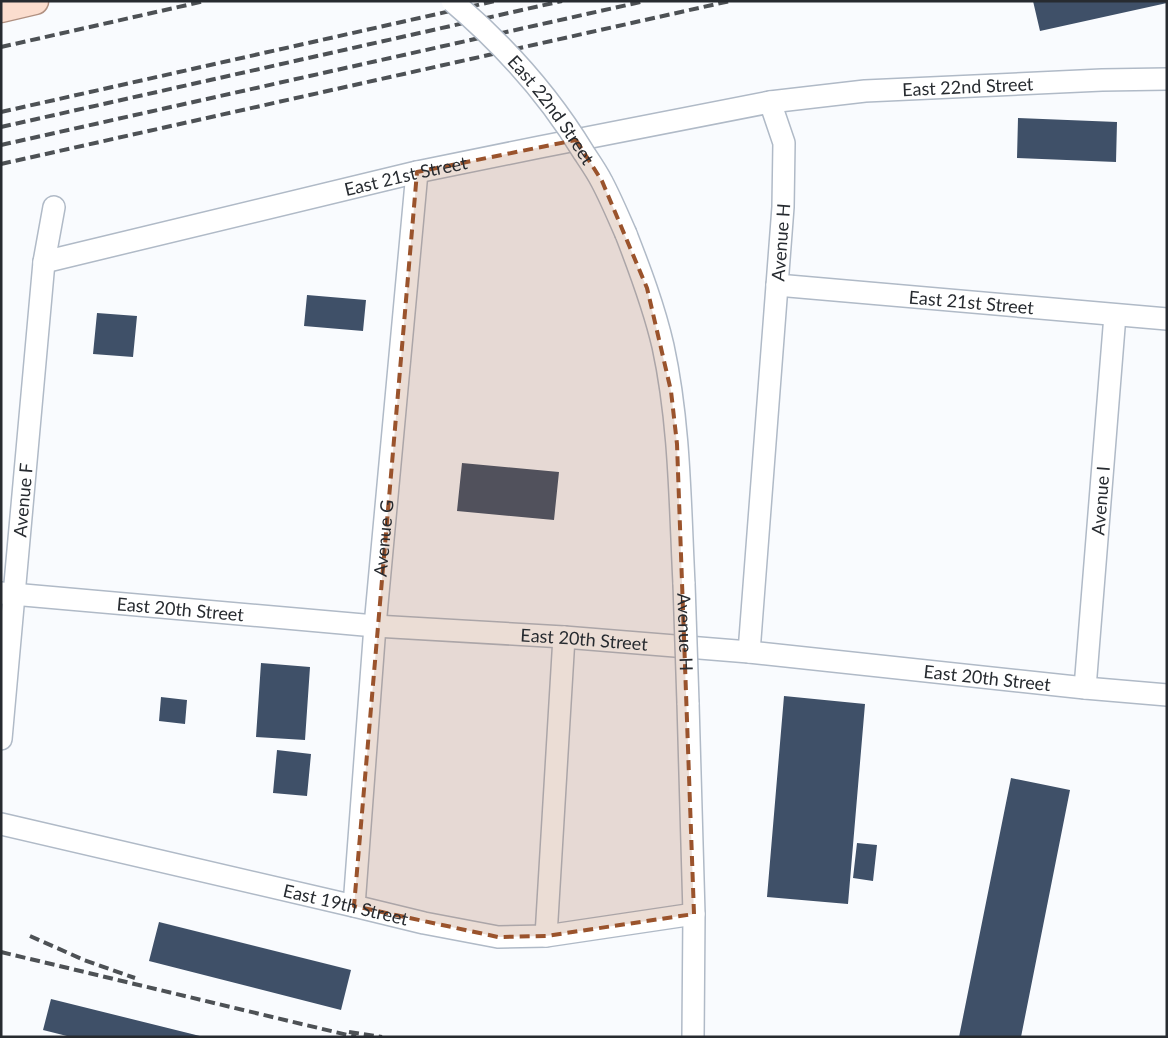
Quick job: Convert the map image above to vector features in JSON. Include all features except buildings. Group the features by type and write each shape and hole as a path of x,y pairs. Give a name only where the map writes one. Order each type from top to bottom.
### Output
{"main road":[{"path":"1,9 35,1"}],"street":[{"name":"East 22nd Street","path":"452,1 527,74 555,109 602,181 626,234"},
{"name":"East 22nd Street","path":"770,102 865,91 1167,79"},
{"name":"Avenue H","path":"749,652 783,207 784,143 770,102"},
{"name":"East 21st Street","path":"44,262 417,172 770,102"},
{"name":"Avenue G","path":"354,906 374,626 417,172"},
{"name":"Avenue F","path":"1,738 8,594 44,262 54,206"},
{"name":"Avenue H","path":"626,234 647,288 663,345 678,444 694,914 693,1037"},
{"name":"East 21st Street","path":"777,285 1167,319"},
{"name":"Avenue I","path":"1085,688 1116,315"},
{"name":"East 20th Street","path":"8,594 374,626 564,637 749,652 1167,695"},
{"path":"546,936 564,637"},
{"name":"East 19th Street","path":"1,824 424,923 498,937 546,936 694,914"}],"highlighted area":[{"path":"576,140 602,181 647,288 671,391 677,444 694,914 546,936 498,937 354,906 417,172"}],"railway":[{"path":"1,47 205,1"},
{"path":"1,112 495,1"},
{"path":"1,127 562,1"},
{"path":"1,145 645,1"},
{"path":"1,164 730,1"},
{"path":"30,936 84,960 135,978"},
{"path":"1,952 356,1037"},
{"path":"349,1032 382,1037"}]}
